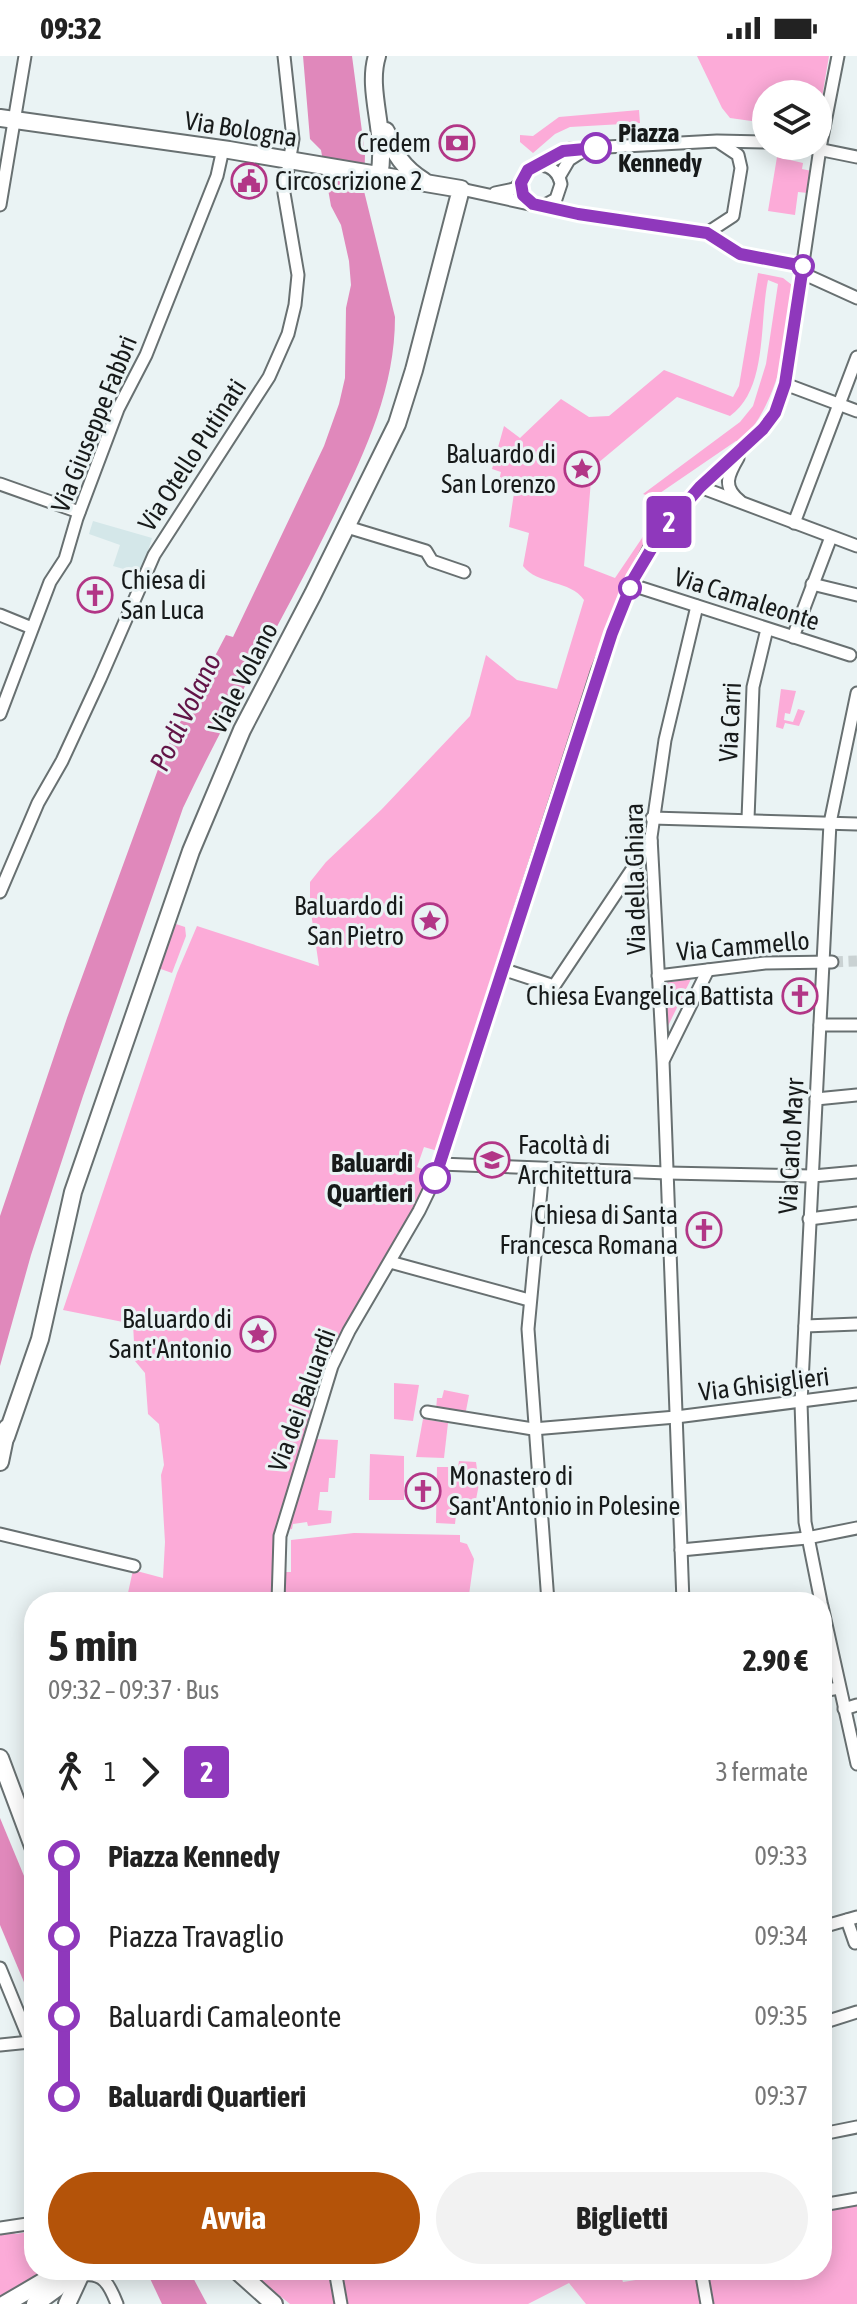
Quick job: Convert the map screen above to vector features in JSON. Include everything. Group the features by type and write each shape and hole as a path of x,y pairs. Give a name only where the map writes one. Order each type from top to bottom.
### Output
{"main road":[{"path":"373,174 382,158 374,59"},
{"path":"377,96 385,129 397,157 411,173 425,182"},
{"name":"Via Bologna","path":"8,119 223,149 468,191"},
{"name":"Viale Volano","path":"0,1462 58,1230 200,827 239,738 347,527 402,410 468,191"},
{"path":"0,1758 24,1822"},
{"path":"5,2304 46,2280"},
{"path":"35,2304 68,2280"},
{"path":"52,2304 72,2280"},
{"path":"67,2304 77,2280"},
{"path":"247,2280 274,2304"}],"street":[{"path":"0,205 8,119 25,56"},
{"name":"Via Otello Putinati","path":"0,892 38,803 62,761 154,555 208,475 269,377 282,350 298,289 296,258 284,193 296,161 284,56"},
{"name":"Via dei Baluardi","path":"832,87 838,56"},
{"path":"707,233 733,216 741,168 738,155 717,141"},
{"name":"Via Bologna","path":"468,191 506,192 521,183 528,170 563,151 717,141 752,142"},
{"name":"Via Giuseppe Fabbri","path":"0,714 50,582 65,559 79,512 118,409 146,355 217,176 223,149"},
{"path":"578,214 563,203 559,193 559,177 569,160 586,149"},
{"path":"832,151 857,157"},
{"name":"Via dei Baluardi","path":"278,1592 280,1536 322,1394 336,1355 419,1211 440,1164 597,672 632,585 662,531 700,487 769,422 779,404 785,384 818,160"},
{"path":"541,165 551,168 559,177"},
{"path":"521,183 523,195 529,202"},
{"name":"Via Bologna","path":"468,191 578,214 707,233 740,254 802,269 857,298"},
{"path":"543,206 556,199 559,193"},
{"path":"794,523 857,357"},
{"path":"785,384 857,411"},
{"path":"744,447 726,481 734,496 747,506"},
{"path":"0,484 79,512"},
{"path":"700,487 857,546"},
{"path":"347,527 426,551 432,561 464,572"},
{"path":"793,637 831,537"},
{"path":"812,584 857,595"},
{"name":"Via Camaleonte","path":"632,585 850,655"},
{"name":"Via della Ghiara","path":"683,1592 663,1061 651,840 665,740 697,606"},
{"path":"0,615 32,628"},
{"name":"Via Carri","path":"748,819 753,687 767,629"},
{"name":"Via Carlo Mayr","path":"819,1592 807,1538 801,1403 820,1025 828,961 830,823 851,749 857,693"},
{"path":"652,818 857,824"},
{"path":"502,969 554,986 651,840"},
{"name":"Via Cammello","path":"658,976 765,963 828,961"},
{"name":"Via della Ghiara","path":"663,1061 708,970"},
{"path":"820,1025 857,1025"},
{"path":"816,1099 857,1095"},
{"path":"440,1164 813,1176 857,1172"},
{"path":"543,1169 529,1300 528,1349 547,1592"},
{"path":"809,1219 857,1213"},
{"path":"390,1262 529,1300"},
{"path":"805,1326 857,1324"},
{"name":"Via Ghisiglieri","path":"427,1412 533,1429 676,1417 857,1394"},
{"path":"681,1550 807,1538 857,1528"},
{"path":"0,1534 134,1566"},
{"name":"Via Carlo Mayr","path":"832,1653 857,1764"},
{"path":"832,1689 839,1688"},
{"path":"844,1709 857,1705"},
{"path":"832,1924 852,1918 855,1943"},
{"path":"0,1968 24,2026"},
{"path":"832,2020 857,2012"},
{"path":"0,2045 24,2046"},
{"path":"832,2132 857,2127"},
{"path":"832,2203 857,2199"},
{"path":"0,2228 24,2224"},
{"path":"104,2280 112,2290 117,2304"},
{"path":"337,2280 341,2304"},
{"path":"703,2280 707,2304"}],"shaded area":[{"name":"Po di Volano","path":"303,56 352,56 365,154 364,191 395,317 389,374 373,427 352,479 183,808 83,1096 31,1255 0,1366 0,1216 67,1018 164,753 226,635 233,637 324,446 339,404 345,378 346,308 351,285 349,261 341,225 331,206 321,150 310,139"},
{"path":"697,56 829,56 825,80 752,80 752,121 730,118"},
{"path":"639,110 640,123 570,127 555,134 533,153 520,142 520,135 533,136 559,117"},
{"path":"776,160 803,163 802,169 812,171 808,193 798,192 795,215 768,211"},
{"path":"758,273 783,278 792,285 780,369 764,408 740,443 736,441 660,493 652,497 643,494 740,422 753,406 766,364 778,284 768,280 760,354 751,389 742,404 730,416 677,397 592,468 584,566 615,578 663,507 721,465 670,512 645,547 615,609 441,1152 424,1147 417,1167 433,1173 320,1388 274,1538 273,1592 128,1592 133,1570 163,1578 165,1542 161,1475 164,1465 159,1424 148,1414 145,1373 135,1361 133,1324 63,1310 177,973 197,926 319,966 310,906 310,882 470,716 486,655 517,680 557,689 584,600 571,589 537,577 523,566 529,533 509,527 514,493 497,489 501,472 492,469 504,426 520,438 561,399 589,417 609,416 664,370 733,397 739,386"},
{"path":"93,521 152,538 141,574 113,566 120,545 89,534"},
{"path":"781,689 796,691 790,714 785,713 784,720 793,722 798,709 805,711 799,726 785,723 783,729 776,727"},
{"path":"173,923 185,927 186,936 172,973 158,968"},
{"path":"691,979 667,1028 665,983"},
{"path":"394,1383 419,1385 413,1421 394,1419"},
{"path":"444,1390 469,1395 465,1416 436,1410 437,1398 442,1398"},
{"path":"423,1419 448,1423 444,1458 416,1457"},
{"path":"315,1439 338,1440 335,1478 329,1478 328,1492 320,1492 318,1510 332,1511 331,1523 293,1524 292,1529 287,1530"},
{"path":"370,1454 404,1456 404,1500 369,1500"},
{"path":"459,1461 476,1462 479,1484 473,1515 456,1515 455,1524 436,1523 437,1467 458,1467"},
{"path":"354,1533 460,1535 460,1542 467,1544 474,1559 469,1592 285,1592 284,1572 291,1572 291,1540"},
{"path":"0,1818 24,1876 24,1982 0,1925"},
{"path":"857,2205 857,2304 709,2304 710,2280 832,2280 832,2210"},
{"path":"0,2232 24,2233 24,2280 37,2280 0,2304"},
{"path":"151,2280 194,2280 207,2304 162,2304"},
{"path":"260,2280 332,2280 336,2304 290,2304"},
{"path":"344,2280 700,2280 704,2304 586,2304 569,2283 528,2304 348,2304"}],"tunnel":[{"path":"832,962 857,961"}],"bus line":[{"name":"2","path":"435,1178 597,672 634,578 649,549 680,508 769,422 785,384 803,266 740,254 707,233 571,213 533,204 523,195 523,176 534,166 563,151 596,148"}],"place":[{"name":"Credem","path":"457,143"},
{"name":"Piazza Kennedy","path":"596,148"},
{"name":"Circoscrizione 2","path":"249,181"},
{"name":"Baluardo di San Lorenzo","path":"582,469"},
{"name":"Chiesa di San Luca","path":"95,595"},
{"name":"Baluardo di San Pietro","path":"430,921"},
{"name":"Chiesa Evangelica Battista","path":"800,996"},
{"name":"Facoltà di Architettura","path":"492,1160"},
{"name":"Baluardi Quartieri","path":"435,1178"},
{"name":"Chiesa di Santa Francesca Romana","path":"704,1230"},
{"name":"Baluardo di Sant'Antonio","path":"258,1334"},
{"name":"Monastero di Sant'Antonio in Polesine","path":"423,1491"}]}
